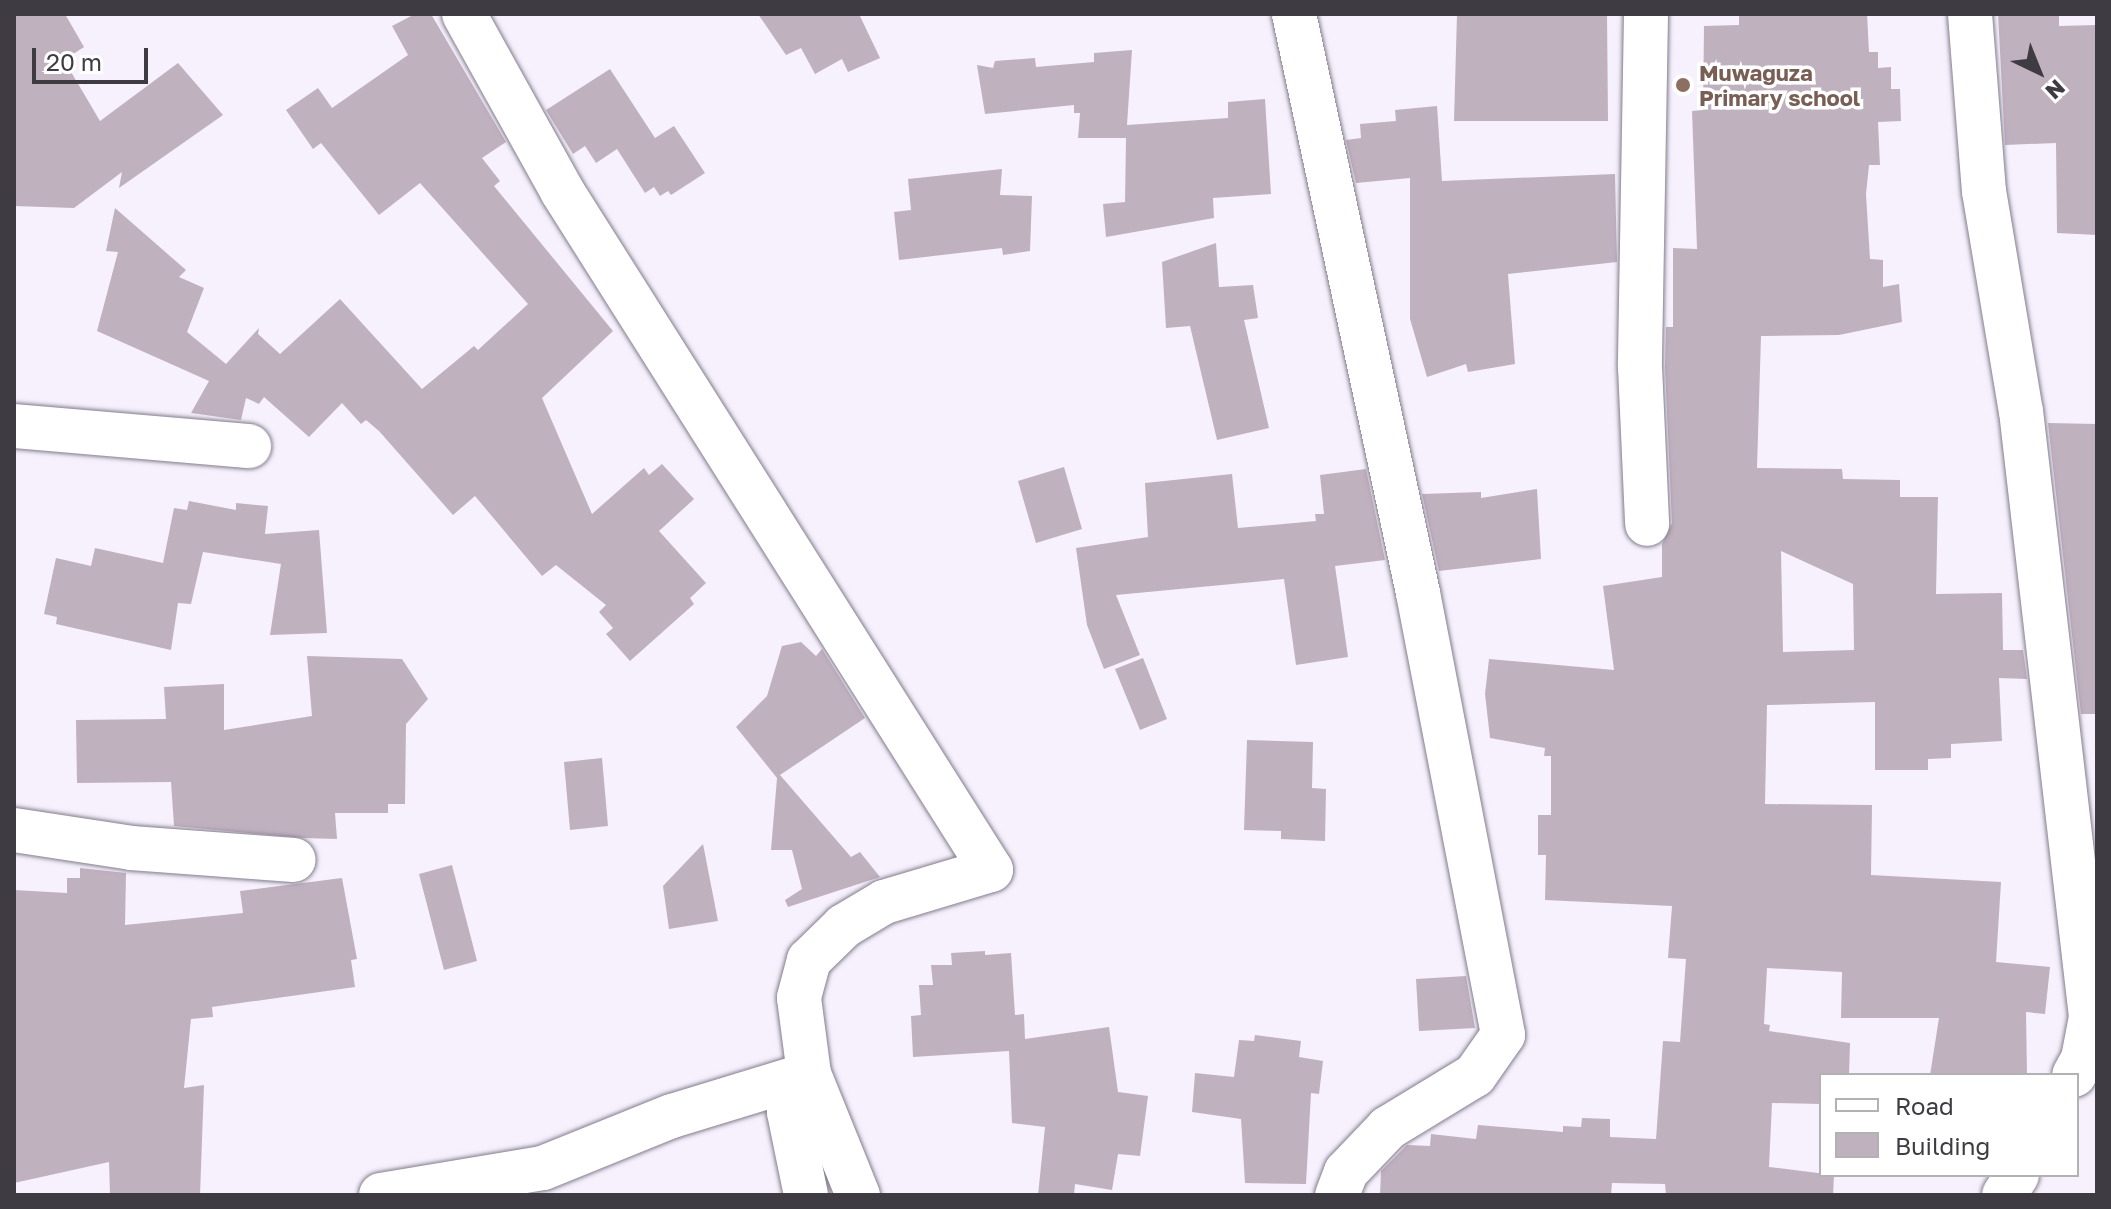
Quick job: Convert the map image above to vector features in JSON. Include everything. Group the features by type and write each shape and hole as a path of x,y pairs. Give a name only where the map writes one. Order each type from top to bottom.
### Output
{"street":[{"path":"464,14 562,191 991,870 884,902 844,926 809,960 799,998 809,1074 858,1195"},
{"path":"1294,14 1418,593 1503,1035 1475,1075 1388,1128 1346,1172 1337,1195"},
{"path":"1646,14 1640,367 1647,524"},
{"path":"1970,14 1984,191 2021,411 2091,1017 2085,1074"},
{"path":"14,426 249,446"},
{"path":"14,830 131,848 294,860"},
{"path":"381,1195 543,1168 672,1116 809,1074"},
{"path":"806,1195 789,1112 809,1074"},
{"path":"2004,1195 2016,1177"}],"building":[{"path":"14,14 65,14 84,47 64,60 100,121 178,63 223,115 119,188 122,172 74,208 14,206"},
{"path":"415,14 431,14 506,142 482,158 500,181 494,186 613,331 542,398 592,514 644,468 649,475 662,464 694,499 659,531 706,583 690,598 694,604 630,661 606,634 613,628 599,612 606,605 556,565 542,576 475,496 453,515 379,431 366,420 361,424 342,403 309,437 264,397 259,404 246,398 241,420 191,413 209,381 97,331 118,252 106,251 115,208 186,270 179,277 204,288 187,332 226,364 259,328 258,334 280,354 340,299 422,389 474,346 478,350 528,304 420,183 379,215 321,143 313,149 286,110 318,88 332,108 408,55 392,26"},
{"path":"758,14 859,14 880,58 848,72 842,59 815,74 801,48 786,55"},
{"path":"1457,14 1607,14 1608,121 1454,121"},
{"path":"1739,14 1867,14 1869,52 1878,52 1878,68 1891,67 1891,89 1900,89 1901,121 1878,122 1880,165 1869,165 1866,194 1870,259 1883,260 1883,287 1899,284 1902,322 1839,335 1761,336 1757,468 1842,469 1843,479 1900,480 1900,497 1938,497 1936,594 2002,593 2003,650 2023,650 2027,679 1999,678 2002,741 1951,744 1951,758 1928,759 1928,770 1875,770 1875,702 1767,705 1765,804 1872,805 1871,875 2001,882 1996,962 2050,967 2045,1014 2026,1012 2027,1073 1930,1073 1939,1018 1841,1018 1842,972 1767,968 1764,1024 1770,1025 1769,1031 1850,1043 1849,1073 1819,1073 1819,1104 1772,1103 1769,1167 1834,1177 1833,1195 1666,1195 1665,1184 1612,1183 1611,1195 1380,1195 1381,1171 1407,1145 1430,1146 1431,1134 1476,1139 1478,1125 1563,1132 1563,1126 1581,1127 1582,1118 1610,1119 1610,1137 1656,1139 1663,1041 1680,1042 1686,959 1668,958 1672,906 1545,900 1546,855 1538,855 1538,815 1551,815 1551,756 1544,756 1545,748 1490,738 1485,694 1489,659 1614,670 1603,586 1662,577 1662,544 1672,523 1666,327 1673,327 1673,248 1697,249 1692,111 1703,110 1704,26 1739,25","holes":["1781,551 1853,584 1854,650 1783,652"]},
{"path":"1998,14 2059,14 2059,26 2097,25 2097,235 2057,233 2056,143 2005,145"},
{"path":"1132,50 1127,125 1228,118 1228,102 1265,99 1271,194 1213,198 1214,218 1106,237 1103,204 1125,202 1126,138 1078,138 1080,113 1074,113 1074,105 985,114 977,65 993,68 995,61 1035,58 1036,67 1094,62 1094,53"},
{"path":"610,69 655,138 674,126 705,173 671,195 668,191 660,196 654,187 645,193 617,149 596,163 585,146 573,154 546,110"},
{"path":"1437,106 1442,181 1615,174 1617,262 1508,274 1515,364 1468,372 1466,364 1427,377 1410,319 1410,178 1356,183 1346,140 1361,138 1360,124 1396,121 1395,110"},
{"path":"1002,169 1000,195 1032,196 1030,251 1003,255 1002,248 899,260 894,212 911,210 908,179"},
{"path":"1216,243 1219,287 1253,285 1258,318 1244,320 1269,428 1217,440 1190,326 1166,328 1162,262"},
{"path":"2048,423 2097,424 2097,714 2081,714"},
{"path":"1064,467 1082,529 1036,543 1018,481"},
{"path":"1366,469 1385,560 1335,566 1348,657 1296,665 1284,579 1116,595 1140,655 1104,669 1087,625 1076,548 1148,537 1145,483 1232,474 1238,528 1316,521 1315,514 1324,514 1320,475"},
{"path":"1537,489 1541,559 1439,571 1422,494 1481,492 1481,498"},
{"path":"189,501 236,510 236,503 268,506 265,534 319,530 327,633 270,635 281,564 203,552 191,604 178,603 171,650 56,624 57,617 44,614 56,558 91,566 95,548 163,563 174,508 187,510"},
{"path":"801,642 816,656 822,649 865,718 780,775 851,857 860,852 880,877 788,907 785,900 802,889 792,850 771,850 777,778 736,727 767,696 782,646"},
{"path":"307,656 402,659 428,699 406,724 405,804 388,804 388,813 335,813 337,839 303,838 174,826 171,782 77,783 76,720 166,719 164,687 224,684 224,730 312,716"},
{"path":"1143,658 1167,719 1140,730 1115,669"},
{"path":"1247,740 1313,742 1312,788 1326,789 1325,841 1281,839 1281,831 1244,830"},
{"path":"602,758 608,826 570,830 564,762"},
{"path":"703,844 718,921 669,929 663,886"},
{"path":"452,865 477,961 444,970 419,874"},
{"path":"80,868 126,873 125,925 243,913 240,891 342,878 357,959 351,960 355,987 212,1007 213,1017 191,1019 184,1088 204,1085 200,1195 110,1195 109,1162 14,1183 14,890 67,893 67,878 80,878"},
{"path":"985,951 985,955 1011,953 1015,1015 1024,1014 1025,1039 1109,1027 1118,1092 1148,1096 1140,1156 1118,1154 1112,1190 1075,1184 1074,1195 1038,1195 1045,1127 1012,1123 1009,1051 913,1057 911,1016 921,1015 919,985 933,985 931,965 952,965 951,953"},
{"path":"1466,976 1475,1028 1419,1031 1416,979"},
{"path":"1255,1035 1301,1041 1299,1057 1323,1061 1319,1094 1311,1093 1306,1184 1245,1183 1241,1119 1192,1112 1195,1073 1234,1077 1239,1040 1254,1041"}],"place":[{"name":"Muwaguza Primary school","path":"1683,85"}]}
